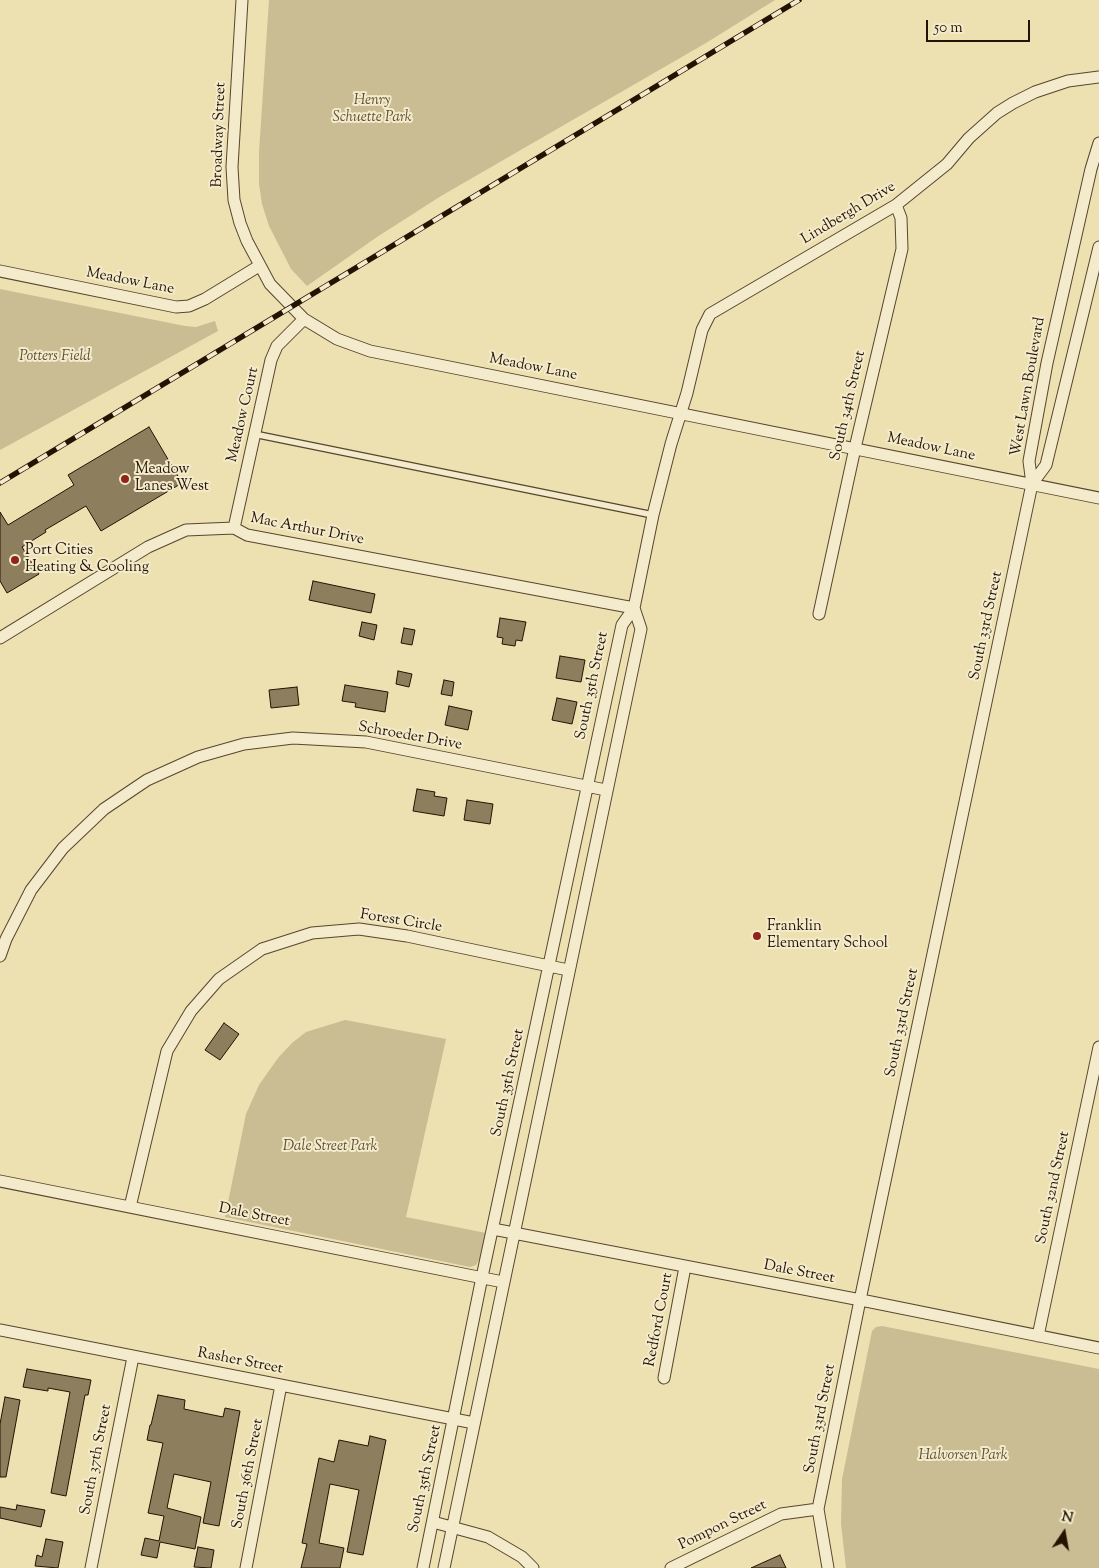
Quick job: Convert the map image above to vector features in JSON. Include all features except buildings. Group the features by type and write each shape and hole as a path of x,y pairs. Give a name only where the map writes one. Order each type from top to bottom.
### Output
{"street":[{"name":"Broadway Street","path":"242,0 234,116 232,184 240,223 259,266"},
{"name":"Lindbergh Drive","path":"710,314 896,205 947,164 969,138 997,113 1013,103 1036,92 1068,81 1099,77"},
{"name":"West Lawn Boulevard","path":"1032,484 1029,462 1047,363 1091,169 1099,143"},
{"name":"South 34th Street","path":"819,614 854,448 902,249 901,218 896,205"},
{"name":"West Lawn Boulevard","path":"1032,484 1046,465 1099,247"},
{"name":"Meadow Lane","path":"0,271 176,307 188,306 206,299 259,266 270,284 304,319 337,338 370,350 1099,498"},
{"name":"South 35th Street","path":"423,1568 482,1277 622,625 634,608 653,515 687,393 702,330 710,314"},
{"name":"Meadow Court","path":"234,528 271,360 277,346 304,319"},
{"name":"South 33rd Street","path":"828,1568 818,1509 860,1300 1032,484"},
{"name":"Mac Arthur Drive","path":"0,638 148,547 186,530 234,528 247,535 634,608"},
{"name":"South 35th Street","path":"444,1568 641,628 634,608"},
{"name":"Schroeder Drive","path":"0,956 6,939 31,890 62,848 104,809 140,785 198,757 244,744 293,738 366,742 586,788 606,790"},
{"name":"Forest Circle","path":"130,1207 167,1051 191,1010 219,979 262,949 312,933 359,929 407,936 568,970"},
{"name":"South 32nd Street","path":"1038,1336 1099,1047"},
{"name":"Dale Street","path":"0,1181 503,1282"},
{"name":"Dale Street","path":"493,1229 1099,1348"},
{"name":"Redford Court","path":"664,1378 685,1267"},
{"name":"Rasher Street","path":"0,1330 474,1424"},
{"name":"South 37th Street","path":"92,1568 133,1357"},
{"name":"South 36th Street","path":"246,1568 281,1385"},
{"name":"Pompon Street","path":"671,1568 781,1514 818,1509"},
{"path":"433,1522 488,1537 522,1556 533,1568"}],"lane":[{"path":"254,434 653,515"}],"green space":[{"name":"Henry Schuette Park","path":"269,0 775,0 706,43 441,196 377,237 307,286 291,269 269,226 262,204 259,184 259,152"},
{"name":"Potters Field","path":"0,289 185,326 196,327 215,321 218,331 0,450"},
{"name":"Dale Street Park","path":"345,1020 446,1039 406,1217 486,1233 480,1258 476,1265 470,1267 225,1217 246,1114 259,1085 278,1058 306,1032"},
{"name":"Halvorsen Park","path":"882,1326 1099,1369 1099,1568 846,1568 841,1524 842,1479 872,1331 876,1327"}],"railway":[{"path":"0,483 799,0"}],"place":[{"name":"Meadow Lanes West","path":"125,479"},
{"name":"Port Cities Heating & Cooling","path":"15,560"},
{"name":"Franklin Elementary School","path":"757,936"}]}
